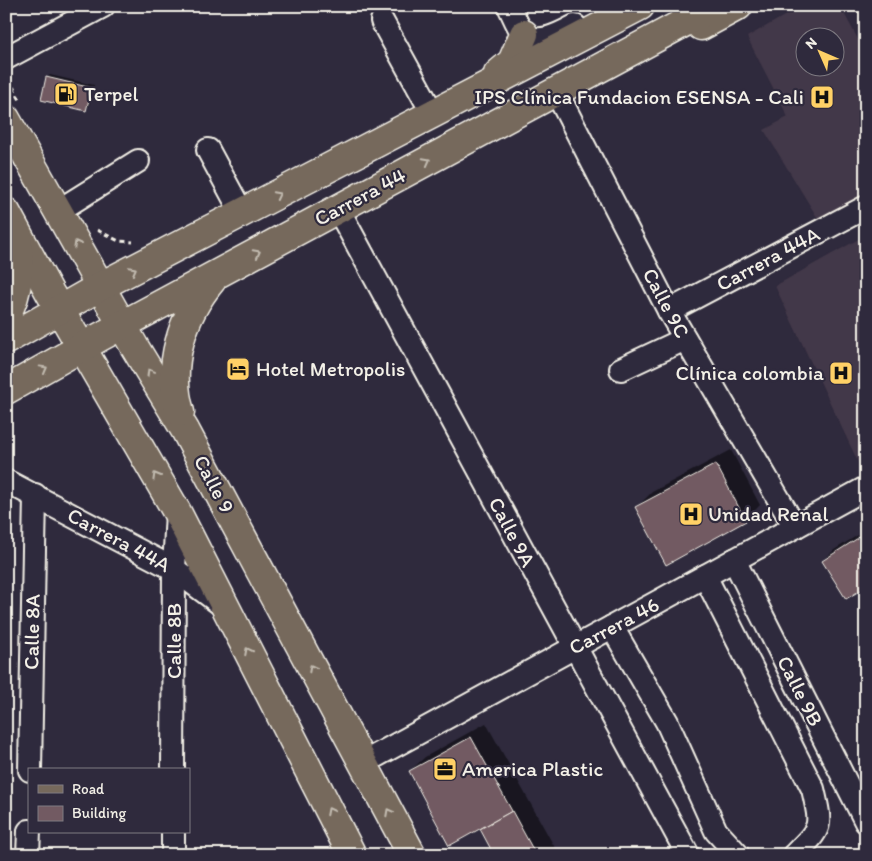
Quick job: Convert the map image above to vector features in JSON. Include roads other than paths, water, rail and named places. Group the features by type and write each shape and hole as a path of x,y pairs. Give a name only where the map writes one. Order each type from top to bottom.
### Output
{"main road":[{"name":"Carrera 44","path":"6,340 101,286 640,6"},
{"name":"Carrera 44","path":"6,390 478,134 554,98 715,6"},
{"path":"554,98 738,6"},
{"path":"436,112 493,78 512,62 524,34"},
{"name":"Calle 9","path":"6,118 123,325 186,430 412,855"},
{"path":"11,221 60,310 177,512 352,855"},
{"path":"6,315 18,283 20,257 11,221"},
{"path":"186,430 177,404 174,376 179,345 185,322 193,306 215,276"}],"street":[{"path":"6,58 102,6"},
{"path":"509,6 524,34 546,39 559,35 611,6"},
{"path":"382,21 436,112"},
{"name":"Calle 9C","path":"554,98 669,311 795,527"},
{"path":"208,150 242,213"},
{"path":"58,211 138,161"},
{"name":"Carrera 44A","path":"669,311 866,208"},
{"name":"Calle 9A","path":"338,209 688,855"},
{"path":"621,369 686,339"},
{"name":"Carrera 44A","path":"6,480 174,569 226,608"},
{"name":"Carrera 46","path":"363,763 866,488"},
{"name":"Calle 8A","path":"30,768 35,495"},
{"name":"Calle 8B","path":"173,768 174,569 177,512"},
{"name":"Calle 9B","path":"734,560 866,822"},
{"path":"705,576 813,789 819,815 816,833 794,855"},
{"path":"612,627 667,722 716,831 738,855"},
{"path":"28,855 29,834"},
{"path":"173,834 173,855"}],"place":[{"name":"Terpel","path":"66,94"},
{"name":"IPS Clínica Fundacion ESENSA - Cali","path":"822,97"},
{"name":"Hotel Metropolis","path":"238,369"},
{"name":"Clínica colombia","path":"841,373"},
{"name":"Unidad Renal","path":"691,514"},
{"name":"America Plastic","path":"445,769"}]}
